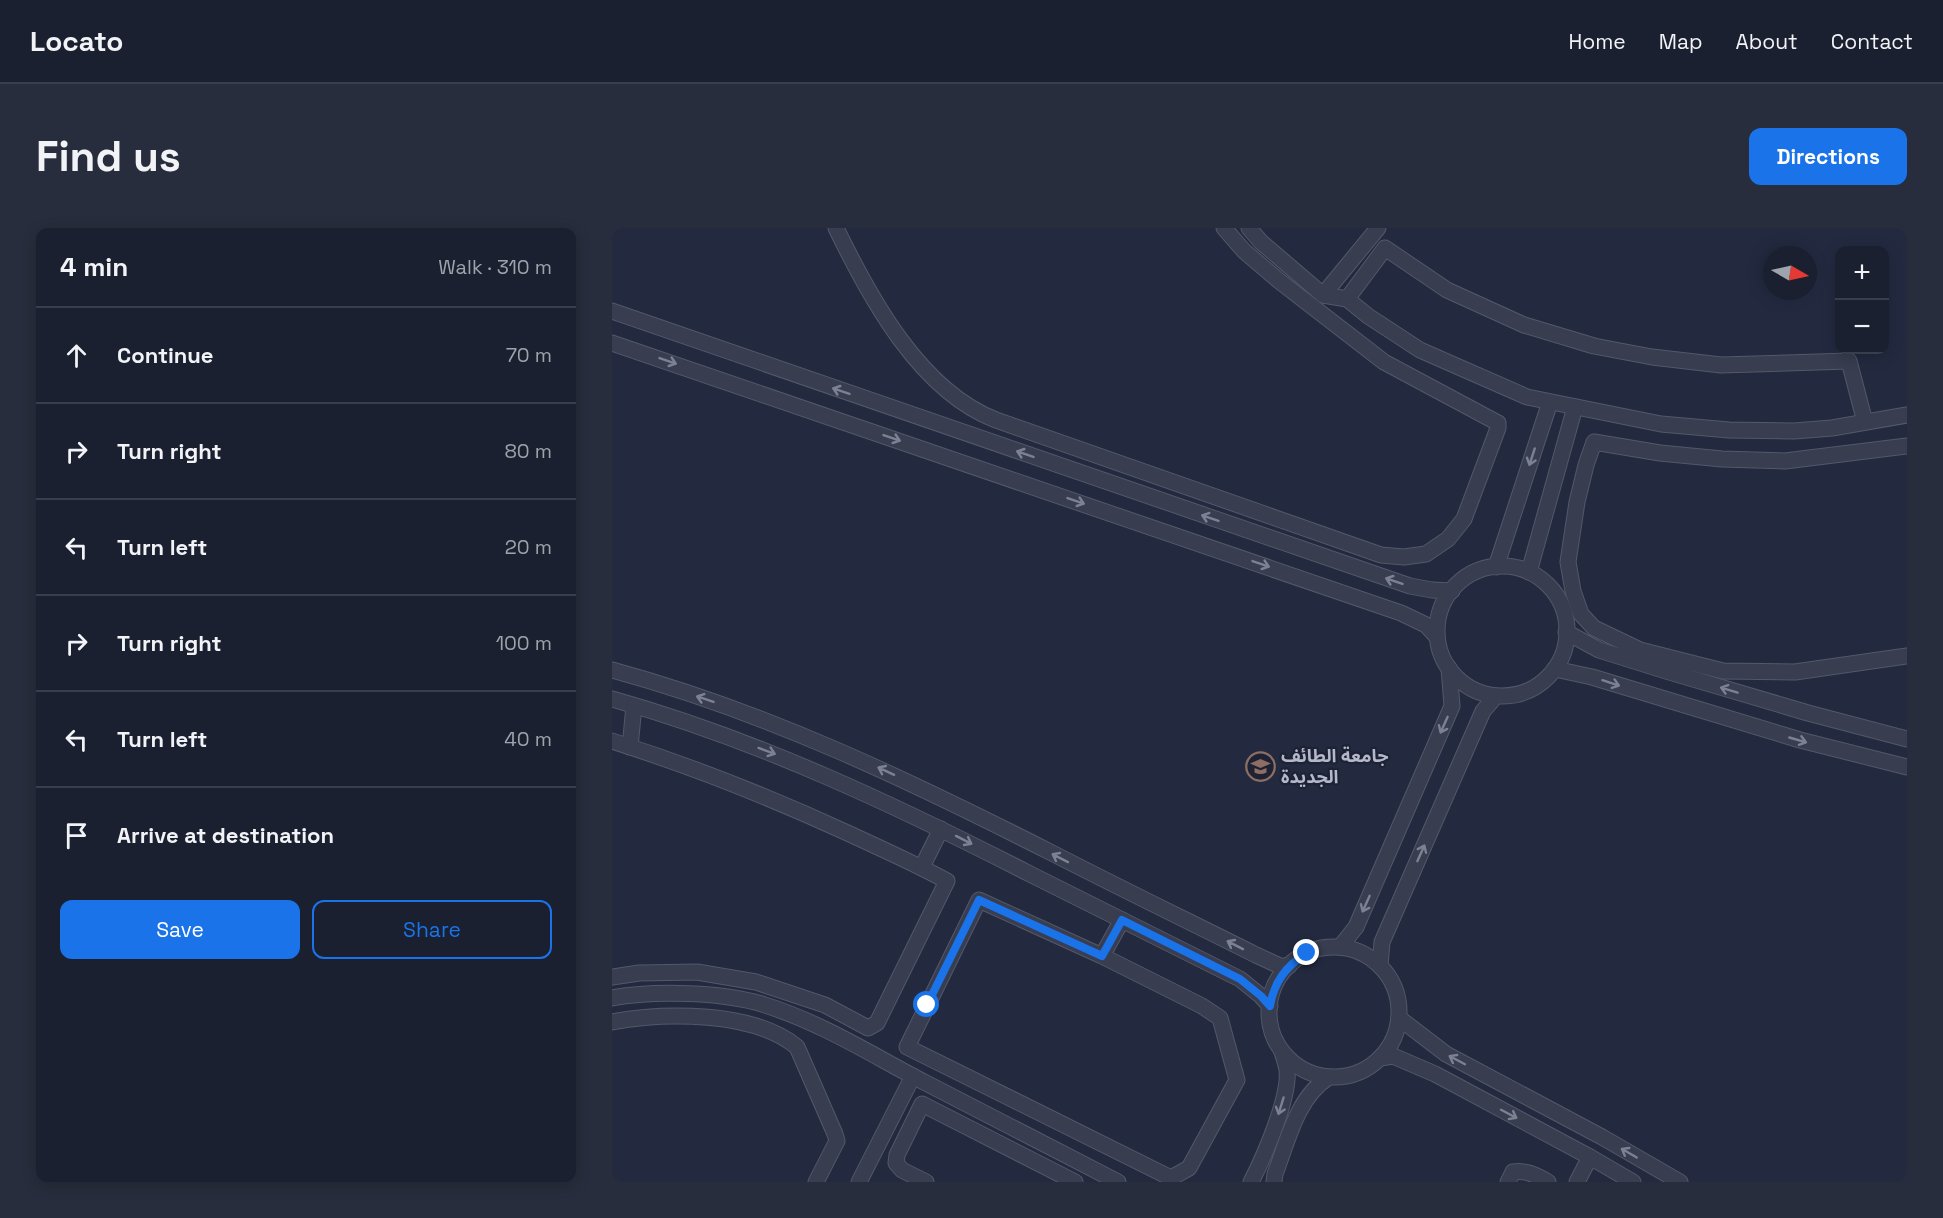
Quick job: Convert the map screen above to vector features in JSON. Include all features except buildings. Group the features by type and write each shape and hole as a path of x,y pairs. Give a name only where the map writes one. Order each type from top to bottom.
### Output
{"lane":[{"path":"836,228 861,278 904,344 935,379 964,404 996,420 1380,555 1404,557 1426,554 1448,539 1464,519 1498,423 1384,362 1278,280 1244,251 1224,228"},
{"path":"1249,228 1261,242 1323,295 1347,299 1368,316 1420,350 1527,397 1661,424 1730,430 1832,428 1907,415"},
{"path":"1323,295 1378,228"},
{"path":"1347,299 1385,248 1447,290 1524,325 1594,346 1652,357 1721,365 1849,361 1865,422"},
{"path":"612,311 1410,586 1452,591"},
{"path":"612,343 1401,613 1426,625 1437,637"},
{"path":"1496,567 1550,402"},
{"path":"1529,572 1575,407"},
{"path":"1907,446 1785,461 1722,459 1639,451 1594,442 1577,502 1568,562 1573,591 1581,614 1594,628 1640,650 1733,671 1795,672 1907,656"},
{"path":"1496,567 1519,568 1548,585 1555,594 1564,615 1566,632 1564,648 1555,669 1529,690 1507,696 1496,696 1474,690 1464,684 1443,659 1437,637 1439,614 1452,591 1475,572 1496,567"},
{"path":"1566,632 1599,650 1808,713 1907,739"},
{"path":"1340,947 1356,927 1452,706 1449,668"},
{"path":"1555,669 1592,677 1800,740 1907,767"},
{"path":"612,670 732,708 852,756 964,809 1256,955 1280,966 1289,966"},
{"path":"1380,966 1382,942 1483,711 1496,696"},
{"path":"612,699 788,759 861,791 1240,979 1270,1006"},
{"path":"630,747 634,706"},
{"path":"612,741 792,807 922,867 947,881 877,1023 868,1028 825,1005 756,982 697,972 639,973 612,977"},
{"path":"922,867 941,829"},
{"path":"979,900 1102,956 1202,1006 1220,1018 1237,1080 1189,1168 1171,1178 907,1047 979,900"},
{"path":"1102,956 1122,920"},
{"path":"1251,1182 1273,1130 1286,1088 1287,1070 1272,1029 1270,1006 1276,984 1289,966 1307,953 1329,947 1340,947 1362,953 1380,966 1387,975 1397,995 1399,1018 1393,1040 1380,1058 1371,1065 1351,1075 1329,1077 1307,1071 1288,1058 1281,1049"},
{"path":"612,998 679,993 763,1004 831,1032 1118,1182"},
{"path":"756,1027 763,1004"},
{"path":"612,1022 642,1016 723,1019 778,1034 797,1047 837,1141 816,1182"},
{"path":"1399,1018 1446,1054 1602,1137 1680,1182"},
{"path":"1380,1058 1393,1056 1405,1060 1633,1182"},
{"path":"859,1182 913,1076"},
{"path":"1274,1182 1295,1120 1309,1094 1319,1083 1329,1077"},
{"path":"926,1182 902,1170 896,1163 897,1155 922,1104 1076,1182"},
{"path":"1044,1167 1053,1148"},
{"path":"1577,1182 1590,1157"},
{"path":"1508,1182 1513,1172 1521,1171 1548,1182"}],"place":[{"name":"جامعة الطائف الجديدة","path":"1260,766"}],"route":[{"path":"927,1005 979,900 1102,956 1122,920 1240,979 1270,1006 1276,984 1282,975 1289,966 1307,953"}]}
